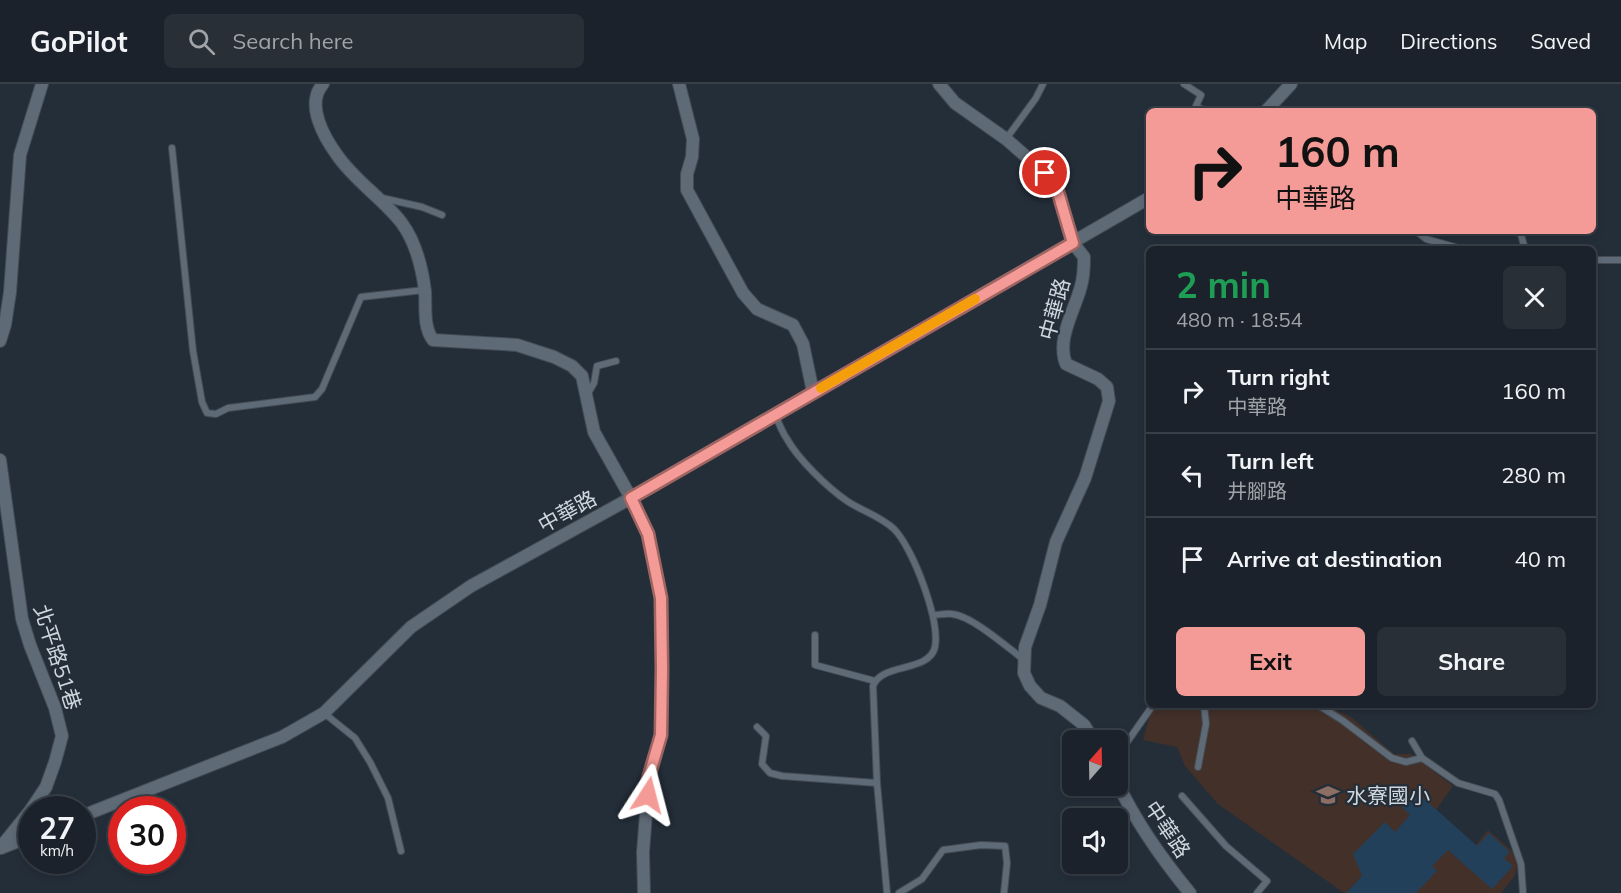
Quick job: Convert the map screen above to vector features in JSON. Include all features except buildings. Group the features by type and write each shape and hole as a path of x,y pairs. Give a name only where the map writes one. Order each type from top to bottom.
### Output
{"street":[{"path":"0,341 10,292 20,155 42,84"},
{"path":"323,84 318,90 315,110 338,156 402,223 419,256 425,290 428,333 433,340 517,345 554,357 572,366 582,376 594,432 631,498 648,534 661,598 662,669 661,735 649,776 643,852 644,893"},
{"path":"679,84 693,139 692,157 687,174 687,190 743,293 757,309 793,325 803,344 813,392"},
{"path":"939,84 955,102 1006,139 1045,173 1058,192 1073,243 1146,200"},
{"path":"1269,108 1291,84"},
{"name":"中華路","path":"324,713 411,627 471,586 631,498 1073,243 1084,257 1084,271 1062,353 1066,364 1098,379 1107,387 1109,401 1085,478 1056,542 1040,605 1024,647 1023,660"},
{"name":"北平路51巷","path":"0,461 22,619 55,708 62,736 46,787 0,848"},
{"path":"1023,660 1024,674 1030,686 1041,698 1060,706 1087,730"},
{"path":"96,810 282,737 324,713"},
{"name":"中華路","path":"1124,796 1134,817 1167,865 1190,893"},
{"name":"北平路51巷","path":"0,848 18,841"}],"lane":[{"path":"1006,139 1036,98 1043,84"},
{"path":"1184,84 1201,95 1196,106 1200,108"},
{"path":"172,148 193,351 202,402 207,413 216,414 228,408 315,397 322,389 361,297 425,290"},
{"path":"376,196 422,207 442,215"},
{"path":"1420,234 1426,239 1451,246"},
{"path":"1596,260 1621,260"},
{"path":"586,397 594,383 597,366 616,361"},
{"path":"775,415 788,441 825,483 849,502 881,519 895,531 920,574 933,615 935,647 932,656 924,661 885,673 875,681 873,686 877,783 887,893"},
{"path":"933,615 952,614 964,617 992,635 1023,660"},
{"path":"814,634 815,665 875,681"},
{"path":"1128,742 1151,708"},
{"path":"1198,767 1206,724 1204,708"},
{"path":"1323,708 1392,758 1406,762 1422,758"},
{"path":"324,713 356,738 370,762 388,798 401,850"},
{"path":"757,727 766,736 762,764 770,773 782,776 877,783"},
{"path":"1412,741 1422,758 1458,783 1495,794 1521,864 1523,893"},
{"path":"1182,796 1226,846 1266,881 1257,893"},
{"path":"899,893 922,879 943,850 981,845 1005,846 1007,863 1004,893"}],"shaded area":[{"name":"水寮國小","path":"1152,708 1331,708 1351,717 1394,754 1411,754 1453,786 1436,810 1476,845 1488,830 1512,851 1518,865 1514,877 1501,893 1344,893 1218,804 1185,766 1177,747 1143,740"}],"slow traffic":[{"path":"821,388 975,299"}],"place":[{"name":"水寮國小","path":"1328,795"}],"route":[{"path":"648,795 649,776 661,735 661,598 648,534 631,498 1073,243 1058,192 1045,173"}]}
